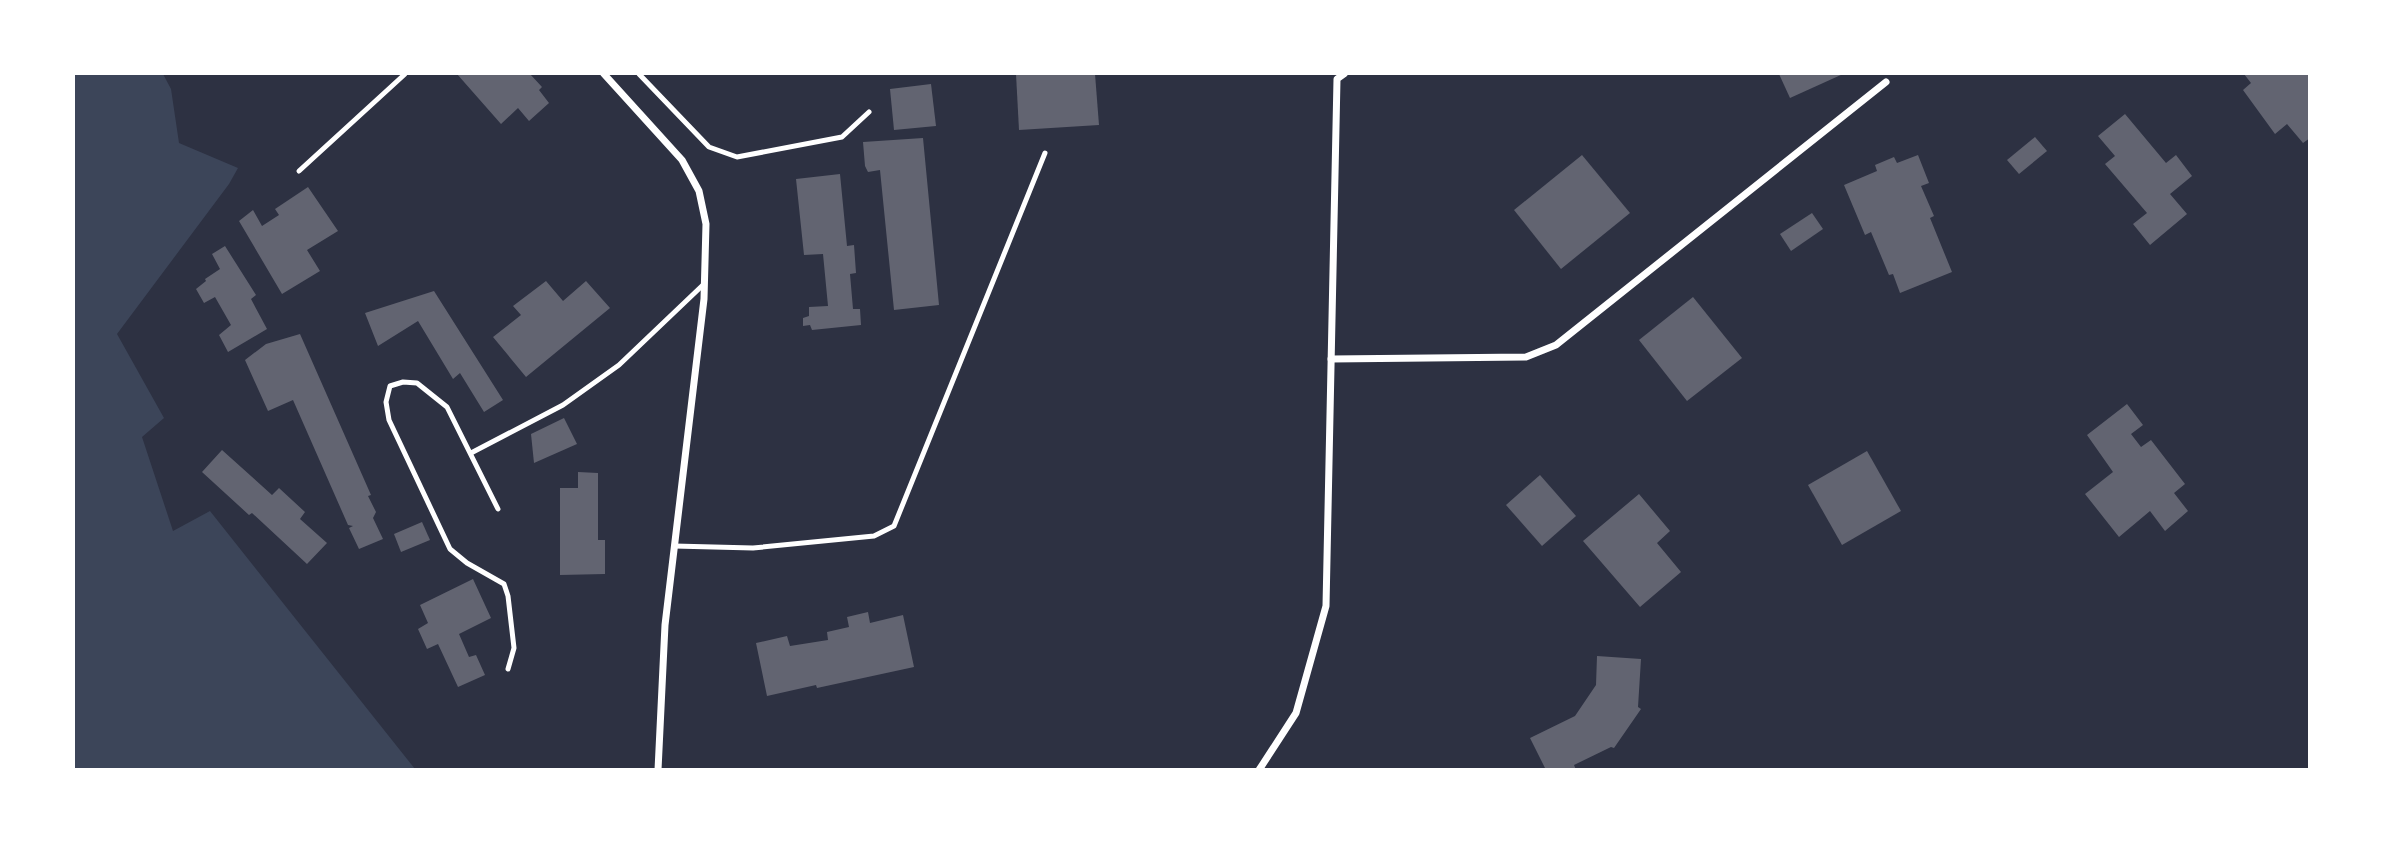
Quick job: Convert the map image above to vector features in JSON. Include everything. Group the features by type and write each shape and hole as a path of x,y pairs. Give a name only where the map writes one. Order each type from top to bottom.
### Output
{"street":[{"path":"604,74 682,160 699,191 706,224 704,284 665,625 658,769"},
{"path":"1259,769 1296,713 1326,606 1337,79 1344,74"},
{"path":"1331,359 1526,357 1556,345 1886,82"}],"lane":[{"path":"299,171 405,74"},
{"path":"639,74 709,147 737,157 842,137 869,112"},
{"path":"674,546 753,548 874,536 894,526 1045,153"},
{"path":"471,453 563,405 586,389 619,365 704,284"},
{"path":"499,509 447,407 417,383 403,382 390,386 386,402 389,420 450,549 467,563 503,584 509,596 514,648 508,669"}],"shaded area":[{"path":"74,74 163,74 171,89 179,143 238,168 229,184 117,334 164,418 142,437 173,531 210,511 415,769 74,769"}],"building":[{"path":"457,74 530,74 542,87 539,90 549,103 529,121 518,108 501,124"},
{"path":"1016,74 1095,74 1099,125 1019,130"},
{"path":"1779,74 1843,74 1790,98"},
{"path":"2244,74 2310,74 2310,138 2303,143 2287,124 2275,134 2243,90 2251,83"},
{"path":"931,84 936,126 894,130 890,89"},
{"path":"2125,114 2166,163 2176,155 2192,176 2170,194 2187,214 2150,245 2133,224 2147,213 2105,164 2115,156 2098,136"},
{"path":"2035,137 2047,151 2019,174 2007,160"},
{"path":"923,138 939,305 894,310 880,170 868,172 863,142"},
{"path":"1582,155 1630,213 1561,269 1514,210"},
{"path":"1918,155 1929,183 1921,186 1934,216 1930,218 1952,272 1900,293 1893,274 1889,275 1871,232 1865,235 1844,185 1877,171 1875,165 1894,157 1897,163"},
{"path":"840,174 847,246 854,245 856,273 850,274 853,309 860,309 861,325 812,330 810,325 803,326 803,318 809,316 809,307 828,306 823,254 804,255 796,179"},
{"path":"308,187 338,231 307,250 320,271 282,294 239,221 253,210 262,226 279,215 275,209"},
{"path":"1812,213 1823,229 1791,251 1780,234"},
{"path":"225,246 256,295 251,299 267,329 228,352 219,335 231,325 215,297 204,303 196,289 220,269 212,254"},
{"path":"546,281 563,301 586,281 610,308 526,377 493,337 521,315 513,306"},
{"path":"434,291 503,400 484,412 460,373 453,379 418,321 378,346 365,313"},
{"path":"1693,297 1742,358 1687,401 1639,340"},
{"path":"300,334 376,512 373,518 383,539 359,549 349,528 353,526 348,525 293,400 268,411 245,360 266,344"},
{"path":"2127,404 2143,425 2131,434 2141,447 2151,440 2185,484 2174,493 2188,511 2165,531 2150,511 2119,537 2085,494 2113,472 2087,435"},
{"path":"564,418 577,444 534,463 531,434"},
{"path":"222,450 272,495 279,488 305,512 300,519 327,543 307,564 252,513 249,515 202,472"},
{"path":"1867,451 1901,511 1842,545 1808,485"},
{"path":"578,472 598,473 598,540 605,540 605,574 560,575 560,488 578,488"},
{"path":"1540,475 1576,516 1542,546 1506,505"},
{"path":"1639,494 1670,531 1657,543 1681,572 1640,607 1583,541"},
{"path":"422,522 430,540 401,552 394,534"},
{"path":"473,579 491,618 459,634 469,657 476,655 485,675 458,687 438,644 427,649 418,629 428,623 420,605"},
{"path":"868,612 870,623 903,615 914,667 767,696 756,643 787,636 790,646 828,640 827,632 849,627 847,617"},
{"path":"1597,656 1641,659 1638,707 1641,709 1614,748 1574,765 1576,770 1546,770 1530,738 1575,716 1596,685"}]}
